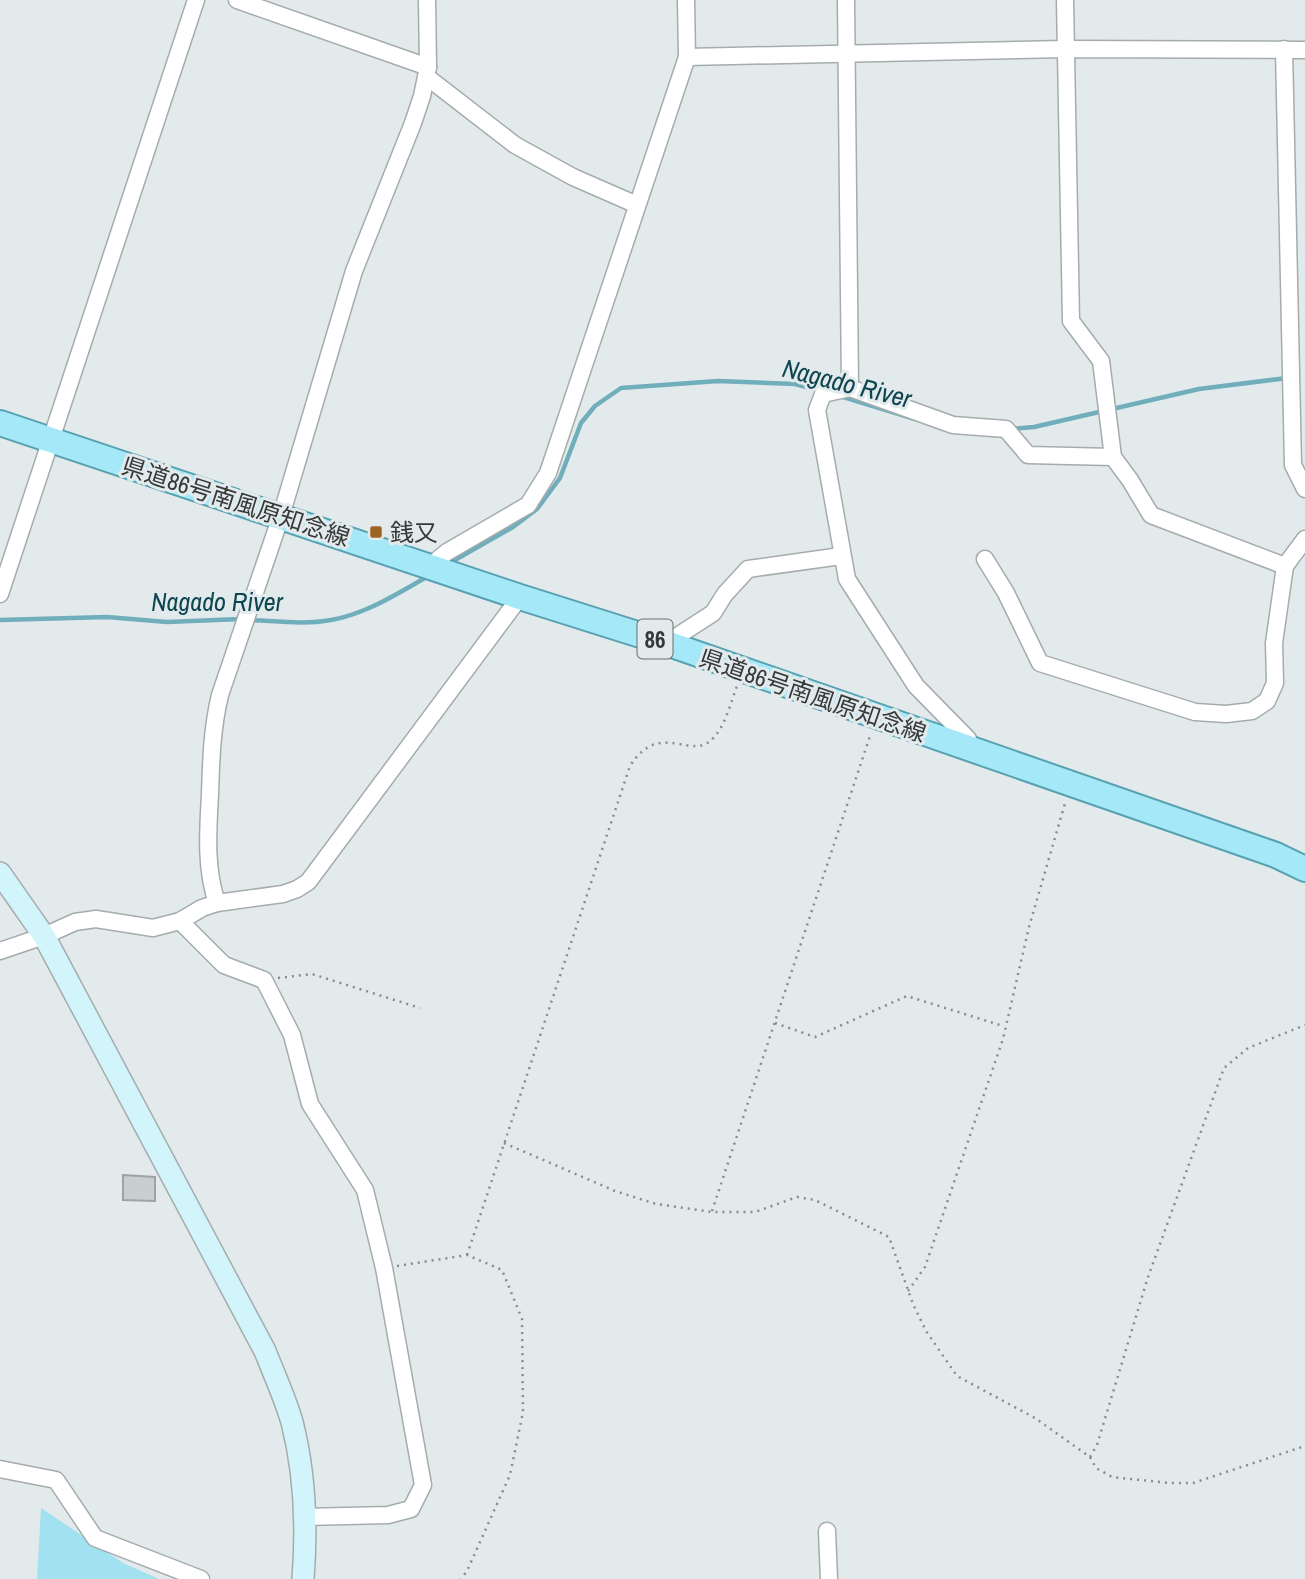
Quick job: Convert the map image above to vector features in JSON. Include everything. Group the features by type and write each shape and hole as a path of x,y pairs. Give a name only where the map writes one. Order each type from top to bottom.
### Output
{"main road":[{"name":"県道86号南風原知念線","path":"0,423 520,597 672,645 1276,855 1305,869"}],"street":[{"path":"0,594 196,0"},
{"path":"237,0 428,72 515,145 573,177 637,205"},
{"path":"217,903 210,881 208,839 214,722 219,695 281,516 354,271 414,123 428,72 427,0"},
{"path":"430,566 447,552 528,505 548,473 687,57 686,0"},
{"path":"846,0 850,388"},
{"path":"1065,0 1071,321 1101,361 1113,457 1151,515 1285,566"},
{"path":"1284,49 1293,465 1305,489"},
{"path":"687,57 1065,50 1305,50"},
{"path":"970,750 968,739 916,686 846,579 817,410 823,394 850,388 953,425 1006,429 1028,455 1113,457"},
{"path":"985,559 1006,593 1040,663 1195,712 1226,714 1252,711 1268,701 1275,683 1274,643 1285,566 1305,539"},
{"path":"672,645 676,637 713,613 725,594 748,569 841,556"},
{"path":"0,951 75,922 96,919 153,928 180,920 201,908 217,903 283,894 308,882 520,597"},
{"path":"0,873 44,936 265,1351 291,1420 301,1461 303,1579"},
{"path":"180,920 224,965 264,979 292,1035 310,1104 365,1190 384,1268 423,1485 411,1508 388,1516 304,1517"},
{"path":"0,1469 56,1480 95,1538 201,1579"},
{"path":"827,1531 829,1579"}],"path":[{"path":"467,1255 630,766 646,747 654,743 683,746 708,743 722,726 744,671"},
{"path":"712,1212 877,716"},
{"path":"908,1291 925,1268 1003,1039 1029,927 1071,784"},
{"path":"264,979 312,974 420,1008"},
{"path":"775,1023 815,1037 907,996 1005,1027"},
{"path":"1090,1457 1097,1445 1148,1277 1224,1068 1248,1048 1305,1025"},
{"path":"504,1143 615,1191 656,1204 712,1212 755,1212 797,1198 815,1200 889,1237 926,1331 957,1376 1035,1418 1090,1457 1096,1468 1112,1477 1192,1483 1305,1446"},
{"path":"384,1268 467,1255 502,1269 522,1319 523,1412 510,1475 467,1572 461,1579"}],"shaded area":[{"path":"41,1508 123,1563 159,1579 37,1579"}],"building":[{"path":"123,1175 155,1177 155,1201 123,1200"}],"waterway":[{"name":"Nagado River","path":"1010,429 1034,427 1199,389 1287,378"},
{"name":"Nagado River","path":"455,560 513,527 537,509 560,478 581,423 595,406 621,388 718,381 795,384 821,391"},
{"name":"Nagado River","path":"840,396 915,419"},
{"name":"Nagado River","path":"249,620 311,622 344,617 380,603 425,578"},
{"name":"Nagado River","path":"0,620 107,617 167,622 241,619"}],"place":[{"name":"銭又","path":"376,532"}]}
